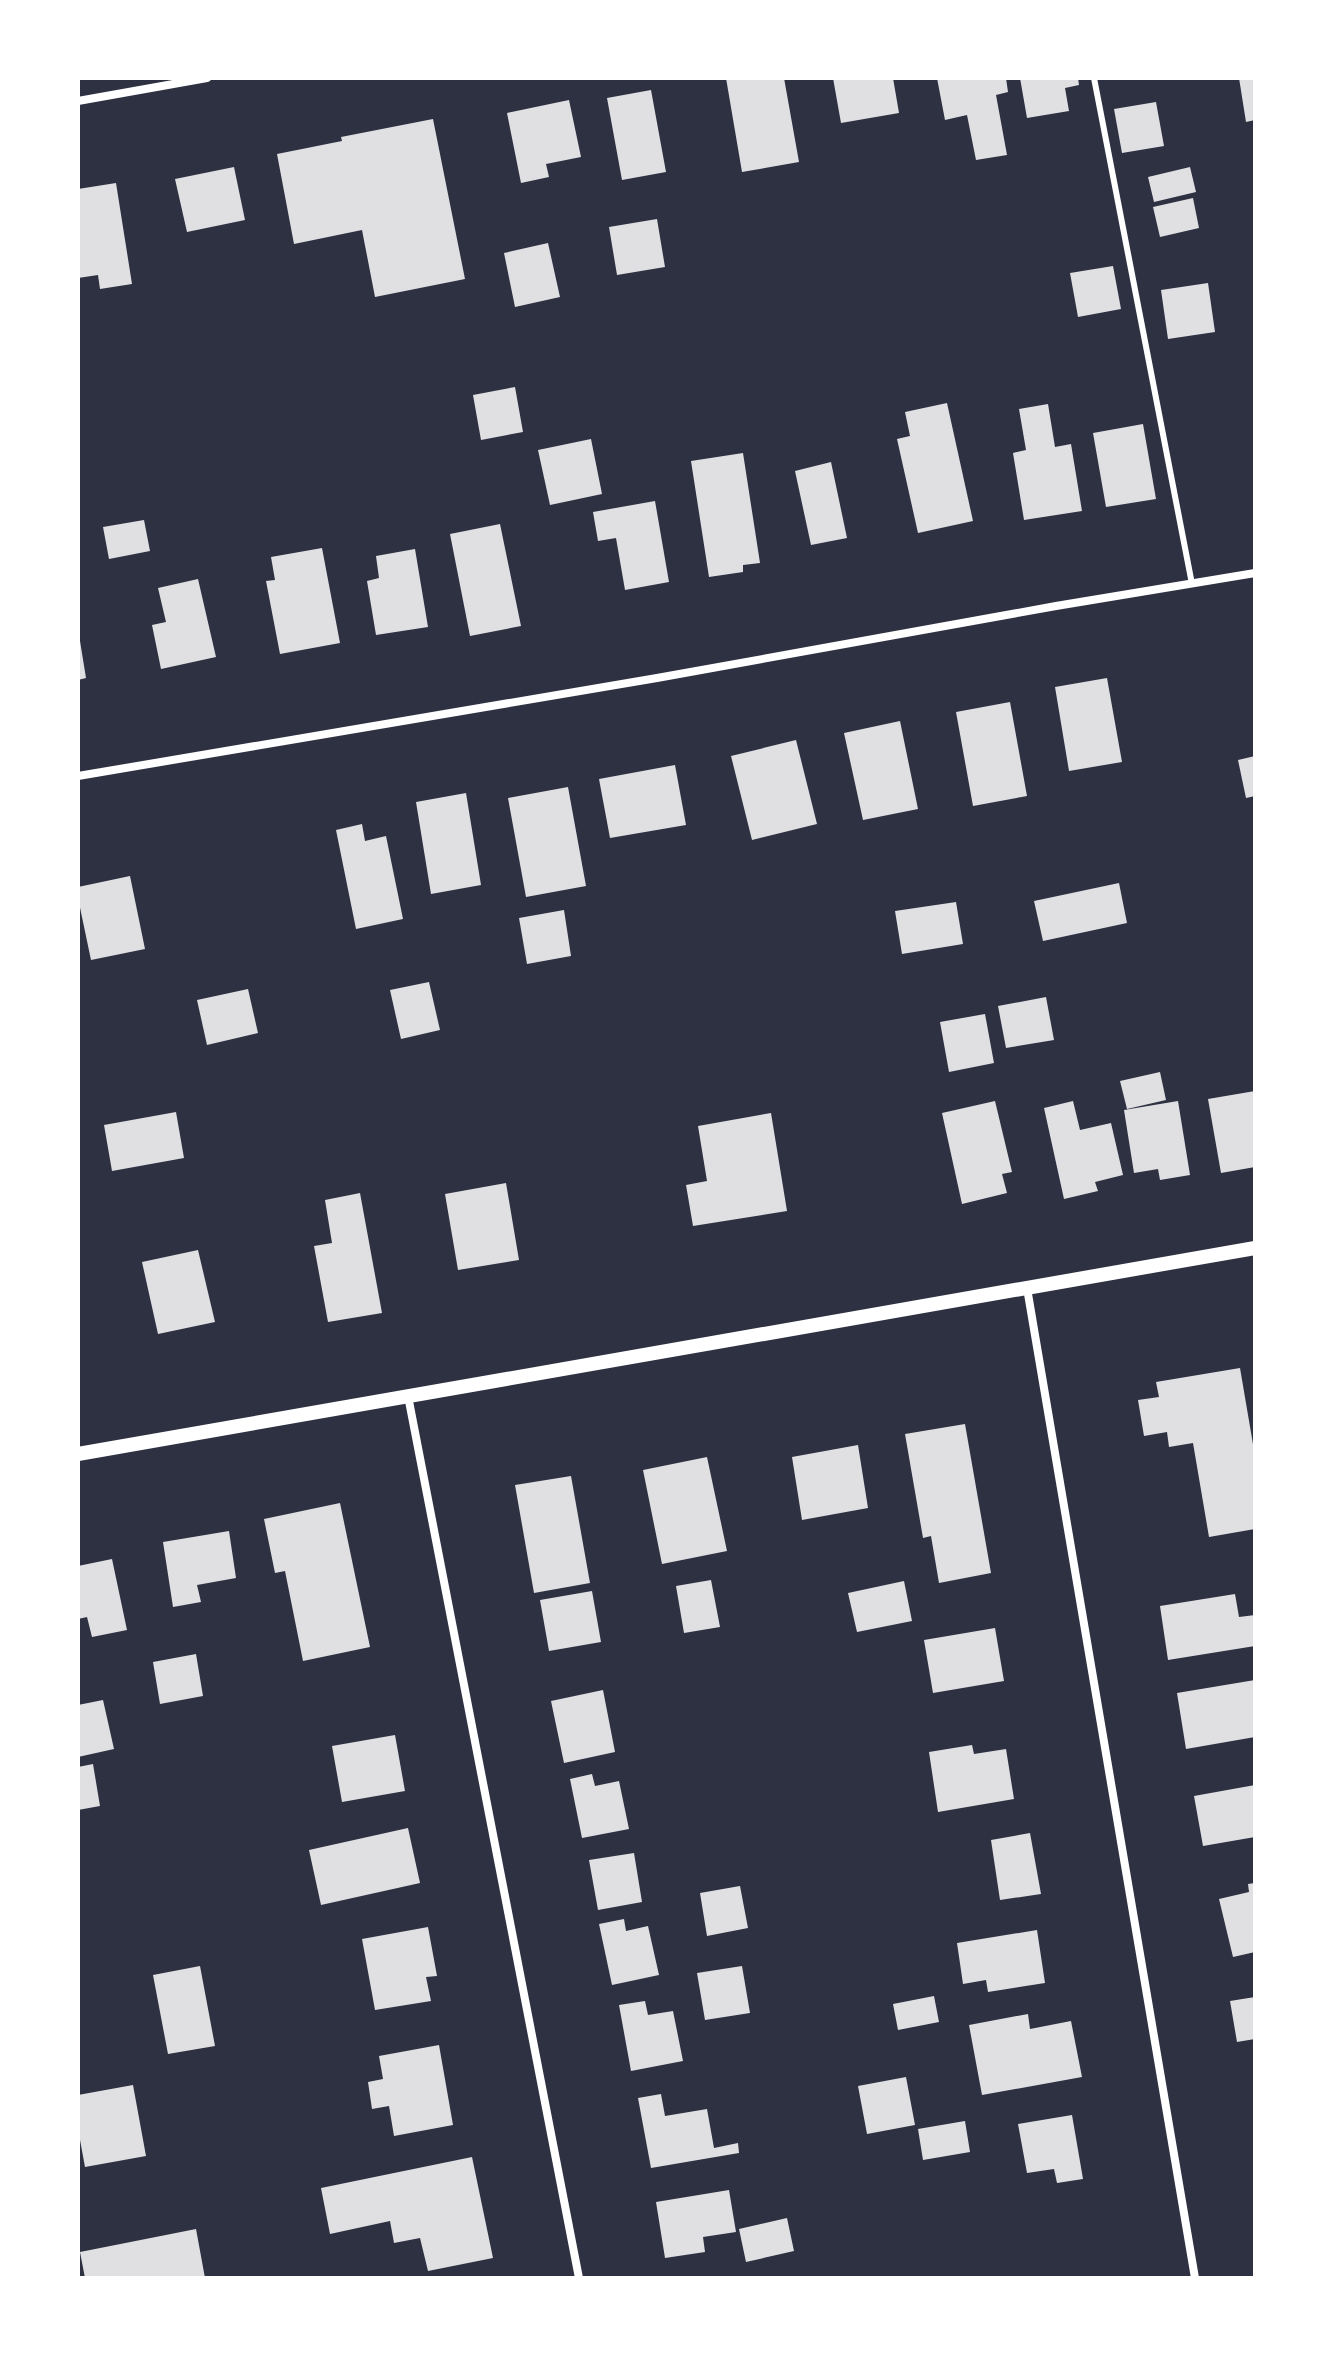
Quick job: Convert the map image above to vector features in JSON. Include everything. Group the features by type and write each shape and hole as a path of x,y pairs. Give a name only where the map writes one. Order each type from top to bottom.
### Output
{"street":[{"path":"78,101 207,78"},
{"path":"78,776 1255,573"},
{"path":"78,1454 1255,1248"},
{"path":"1027,1288 1195,2278"},
{"path":"408,1395 579,2278"}],"lane":[{"path":"1094,78 1192,584"}],"building":[{"path":"726,78 784,78 799,162 742,172"},
{"path":"833,78 893,78 899,113 841,123"},
{"path":"937,78 1006,78 1008,92 996,95 1007,155 976,160 967,115 945,120"},
{"path":"1020,78 1078,78 1079,85 1065,88 1069,111 1027,118"},
{"path":"1239,78 1255,78 1255,120 1246,122"},
{"path":"651,90 666,172 622,180 607,98"},
{"path":"569,100 581,157 546,164 549,177 521,183 507,113"},
{"path":"1156,102 1164,146 1122,153 1114,109"},
{"path":"433,119 465,279 375,297 362,230 294,244 277,154 342,141 341,137"},
{"path":"234,167 245,220 187,232 175,179"},
{"path":"1190,167 1196,192 1154,202 1148,177"},
{"path":"116,183 132,284 100,289 98,275 78,278 78,189"},
{"path":"1193,198 1199,228 1160,237 1153,207"},
{"path":"657,219 665,267 617,275 609,227"},
{"path":"548,243 560,297 515,307 504,253"},
{"path":"1113,266 1121,309 1078,317 1070,273"},
{"path":"1208,283 1215,332 1168,339 1161,290"},
{"path":"515,387 523,432 481,440 473,395"},
{"path":"947,403 973,521 918,533 897,439 910,436 905,412"},
{"path":"1048,404 1055,447 1071,444 1082,511 1024,520 1013,453 1026,450 1019,409"},
{"path":"1143,424 1156,499 1106,507 1093,433"},
{"path":"591,439 602,494 550,505 538,450"},
{"path":"743,453 760,563 743,565 743,572 709,577 691,461"},
{"path":"831,462 847,538 811,545 795,471"},
{"path":"655,501 669,582 625,590 616,538 598,541 593,512"},
{"path":"144,520 150,551 109,559 103,527"},
{"path":"500,524 521,626 470,636 450,534"},
{"path":"322,548 340,643 280,654 266,581 275,580 271,557"},
{"path":"415,549 428,627 376,635 367,581 379,578 376,556"},
{"path":"198,579 216,657 161,669 152,625 166,622 158,588"},
{"path":"78,642 86,678 78,680"},
{"path":"1107,678 1122,762 1069,771 1055,687"},
{"path":"1010,702 1027,796 973,806 956,712"},
{"path":"900,721 918,809 863,820 844,733"},
{"path":"796,740 817,824 752,840 731,756"},
{"path":"1255,756 1255,796 1246,798 1238,760"},
{"path":"675,765 686,825 610,838 599,779"},
{"path":"568,787 586,886 526,897 508,798"},
{"path":"466,793 481,885 431,894 416,802"},
{"path":"362,824 365,841 386,836 403,919 356,929 336,830"},
{"path":"130,876 145,949 91,960 78,887"},
{"path":"1119,883 1127,923 1043,941 1034,901"},
{"path":"956,902 963,944 902,954 895,911"},
{"path":"564,910 571,956 527,964 519,918"},
{"path":"429,982 440,1030 401,1039 390,990"},
{"path":"248,989 258,1033 207,1045 197,1000"},
{"path":"1046,997 1054,1040 1006,1048 998,1006"},
{"path":"985,1014 994,1063 949,1072 940,1022"},
{"path":"1160,1072 1166,1100 1127,1109 1120,1081"},
{"path":"1255,1091 1255,1167 1221,1173 1208,1099"},
{"path":"995,1101 1012,1172 1002,1174 1007,1193 962,1204 942,1113"},
{"path":"1073,1101 1080,1130 1111,1123 1123,1175 1095,1182 1098,1191 1064,1199 1044,1108"},
{"path":"1178,1101 1190,1175 1160,1180 1158,1169 1134,1173 1124,1110"},
{"path":"176,1112 184,1158 112,1171 104,1125"},
{"path":"771,1113 787,1211 693,1226 686,1185 707,1181 698,1126"},
{"path":"506,1183 519,1260 458,1270 445,1194"},
{"path":"360,1193 382,1313 328,1322 314,1246 332,1243 325,1200"},
{"path":"198,1250 215,1322 158,1334 142,1262"},
{"path":"1240,1368 1255,1456 1255,1529 1209,1537 1193,1443 1169,1447 1167,1432 1144,1436 1138,1400 1159,1397 1156,1382"},
{"path":"965,1424 991,1573 939,1583 931,1536 923,1538 905,1434"},
{"path":"858,1445 868,1508 802,1520 792,1457"},
{"path":"707,1457 727,1551 662,1564 643,1470"},
{"path":"571,1476 590,1583 534,1593 515,1485"},
{"path":"340,1503 370,1647 303,1661 285,1571 275,1573 264,1519"},
{"path":"229,1531 236,1578 197,1585 201,1602 173,1607 163,1542"},
{"path":"112,1559 127,1630 92,1637 87,1617 78,1619 78,1566"},
{"path":"711,1580 720,1627 684,1633 676,1586"},
{"path":"904,1581 912,1621 857,1632 848,1593"},
{"path":"592,1591 601,1642 549,1651 540,1600"},
{"path":"1235,1594 1239,1617 1255,1615 1255,1646 1168,1660 1160,1606"},
{"path":"995,1628 1004,1681 933,1693 924,1640"},
{"path":"196,1654 203,1696 160,1704 153,1662"},
{"path":"1255,1680 1255,1737 1186,1749 1177,1693"},
{"path":"603,1690 615,1752 564,1763 551,1701"},
{"path":"103,1700 114,1749 78,1757 78,1705"},
{"path":"395,1735 405,1791 342,1802 332,1746"},
{"path":"972,1745 974,1754 1006,1749 1014,1799 938,1812 929,1752"},
{"path":"93,1764 100,1806 78,1810 78,1767"},
{"path":"592,1774 595,1786 619,1781 629,1829 582,1838 570,1779"},
{"path":"1255,1785 1255,1837 1203,1846 1194,1796"},
{"path":"408,1828 420,1883 321,1905 309,1850"},
{"path":"1030,1833 1041,1894 1000,1900 991,1840"},
{"path":"634,1853 642,1902 598,1910 589,1860"},
{"path":"1255,1883 1255,1952 1233,1957 1219,1899 1249,1892 1248,1884"},
{"path":"740,1886 748,1928 707,1936 700,1893"},
{"path":"624,1919 626,1931 648,1926 659,1975 612,1985 599,1924"},
{"path":"428,1927 437,1976 426,1977 431,2001 375,2010 362,1939"},
{"path":"1037,1930 1045,1983 988,1992 986,1980 963,1984 957,1943"},
{"path":"200,1966 215,2046 168,2054 153,1975"},
{"path":"742,1966 750,2013 705,2020 697,1973"},
{"path":"934,1996 939,2022 898,2030 893,2004"},
{"path":"1255,1997 1255,2039 1237,2042 1230,2001"},
{"path":"645,2001 648,2015 673,2011 683,2061 631,2071 619,2005"},
{"path":"1028,2014 1030,2029 1071,2021 1082,2077 982,2095 969,2025"},
{"path":"439,2045 453,2125 394,2136 389,2106 372,2109 368,2082 383,2079 379,2056"},
{"path":"906,2077 915,2125 867,2134 858,2086"},
{"path":"133,2085 146,2156 85,2167 78,2129 78,2095"},
{"path":"661,2094 665,2116 707,2109 714,2148 738,2143 739,2153 651,2168 638,2098"},
{"path":"1072,2115 1083,2179 1057,2183 1054,2169 1027,2173 1018,2124"},
{"path":"965,2121 970,2152 923,2160 918,2129"},
{"path":"472,2157 493,2258 428,2271 420,2238 394,2243 390,2221 330,2234 321,2188"},
{"path":"729,2190 736,2232 703,2237 705,2252 665,2258 656,2202"},
{"path":"787,2218 794,2251 746,2262 739,2229"},
{"path":"196,2229 205,2278 85,2278 80,2252"}]}
